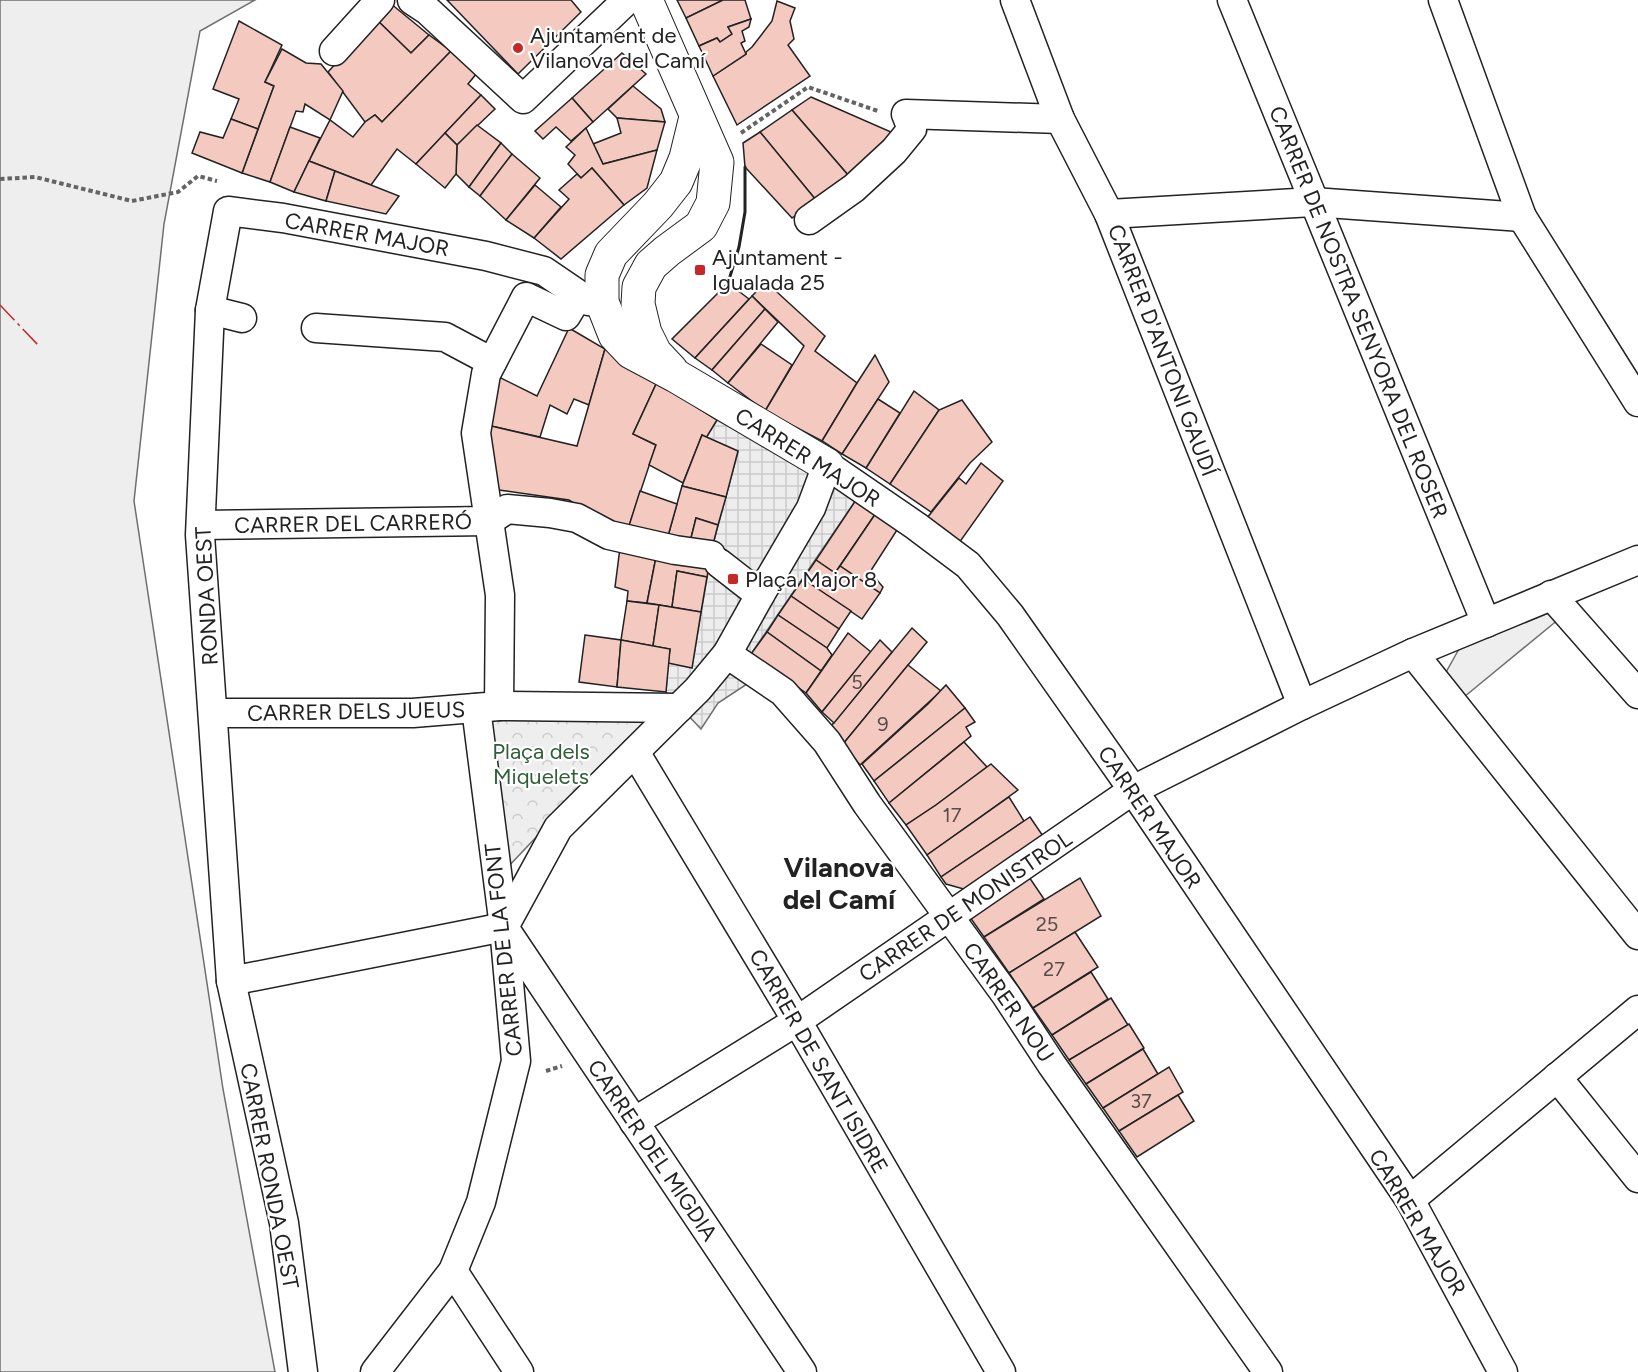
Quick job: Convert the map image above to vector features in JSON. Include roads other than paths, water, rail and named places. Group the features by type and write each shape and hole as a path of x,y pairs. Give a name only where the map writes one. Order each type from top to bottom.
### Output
{"street":[{"path":"333,51 380,0"},
{"path":"412,0 427,10 523,99 627,0"},
{"path":"646,0 717,162 713,203 701,226 651,265 639,287 638,304 645,333 655,353 676,376"},
{"name":"CARRER D'ANTONI GAUDÍ","path":"1015,0 1060,119 1109,214 1302,705"},
{"name":"CARRER DE NOSTRA SENYORA DEL ROSER","path":"1232,0 1486,623"},
{"path":"1443,0 1522,217 1638,402"},
{"path":"809,220 854,188 894,151 912,129 906,114 1060,119"},
{"path":"676,376 631,352 615,335 590,299 611,254 658,205 676,182 686,158 703,131"},
{"name":"CARRER MAJOR","path":"228,198 283,218 486,256 544,271 590,299"},
{"name":"RONDA OEST","path":"228,198 210,310 200,536 231,981"},
{"path":"1109,214 1313,202 1522,217"},
{"name":"CARRER DE LA FONT","path":"375,1372 453,1271 481,1202 516,1061 487,707 500,596 476,433 486,374 526,297 566,316 590,299"},
{"path":"210,310 242,318"},
{"path":"316,328 445,337 492,362"},
{"name":"CARRER MAJOR","path":"676,376 827,465 916,526 968,565 1010,615 1133,790 1410,1200 1503,1372"},
{"path":"231,981 504,927 558,828 689,699 728,654 811,508 827,465"},
{"name":"CARRER DEL CARRERÓ","path":"201,525 489,521 507,509 550,513 577,518 609,535 715,559 760,595"},
{"name":"CARRER DE MONISTROL","path":"634,1122 797,1021 1133,790 1302,705 1413,653 1638,560"},
{"path":"1551,595 1638,694"},
{"path":"1413,653 1638,935"},
{"name":"CARRER NOU","path":"728,654 783,692 827,741 867,804 1006,995 1052,1065 1268,1372"},
{"path":"487,707 689,699"},
{"name":"CARRER DELS JUEUS","path":"213,713 413,713 487,707"},
{"name":"CARRER DE SANT ISIDRE","path":"635,752 797,1021 1001,1372"},
{"name":"CARRER DEL MIGDIA","path":"504,927 802,1372"},
{"name":"CARRER RONDA OEST","path":"231,981 284,1223 303,1372"},
{"path":"1410,1200 1638,1010"},
{"path":"1557,1077 1638,1178"},
{"path":"453,1271 519,1372"}],"place":[{"name":"Ajuntament de Vilanova del Camí","path":"518,48"},
{"name":"Ajuntament - Igualada 25","path":"700,270"},
{"name":"Plaça Major 8","path":"733,579"}],"district":[{"name":"Vilanova del Camí","path":"839,883"}],"park label":[{"name":"Plaça dels Miquelets","path":"541,764"}]}
